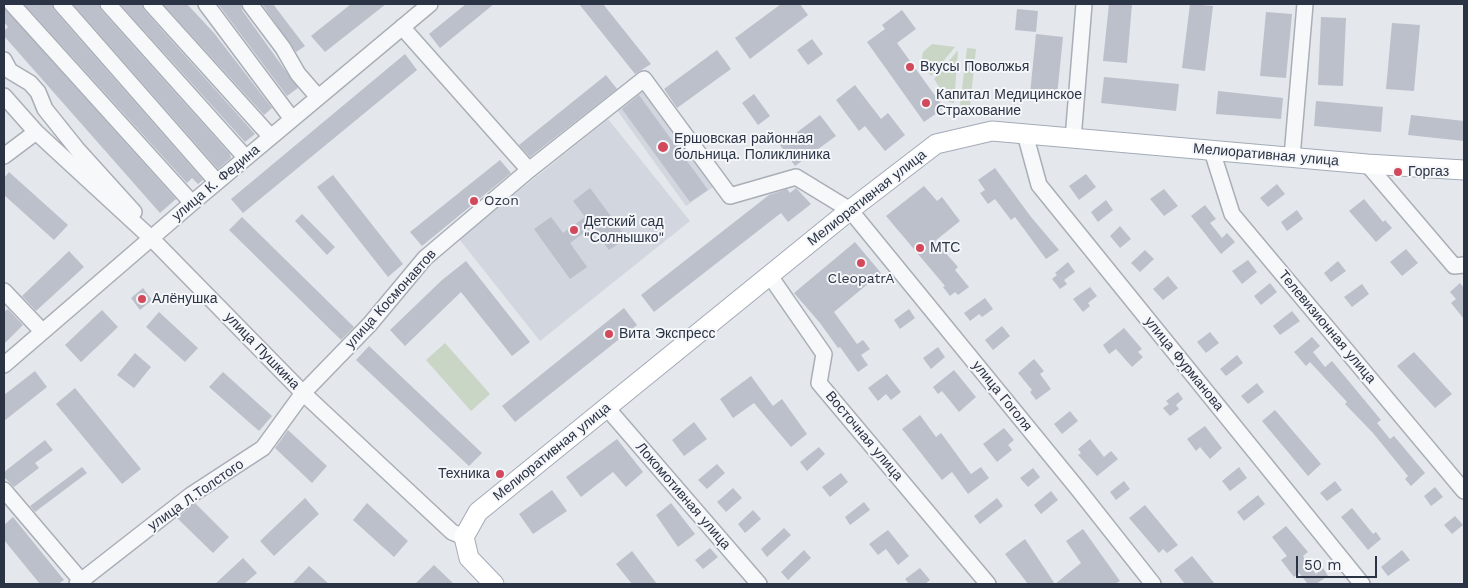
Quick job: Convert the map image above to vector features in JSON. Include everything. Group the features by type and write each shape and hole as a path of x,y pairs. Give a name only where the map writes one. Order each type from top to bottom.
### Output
{"main road":[{"name":"Мелиоративная улица","path":"464,537 478,512 850,210 936,144 992,131 1367,164 1464,170"},
{"path":"464,537 469,558 494,584"}],"street":[{"path":"12,4 192,203"},
{"path":"61,4 217,182"},
{"path":"108,4 246,158"},
{"path":"151,4 270,137"},
{"path":"206,4 292,119"},
{"path":"250,4 283,48 298,74 318,97"},
{"name":"улица К. Федина","path":"4,365 42,330 430,4"},
{"path":"1073,138 1084,4"},
{"path":"1292,157 1305,4"},
{"path":"402,27 529,170"},
{"path":"4,60 10,71 30,83 38,92 45,109 76,149 131,206 152,238"},
{"name":"улица Космонавтов","path":"303,394 370,324 424,258 529,170 644,79 730,196 796,177 850,210"},
{"name":"улица Пушкина","path":"4,96 36,132 152,238 303,394 452,532 464,537"},
{"path":"4,156 36,132"},
{"name":"улица Фурманова","path":"1025,134 1040,185 1362,584"},
{"name":"Телевизионная улица","path":"1212,150 1232,214 1464,491"},
{"path":"1367,164 1459,265"},
{"name":"улица Гоголя","path":"850,210 1078,489 1153,584"},
{"name":"Восточная улица","path":"770,276 824,354 819,382 988,584"},
{"path":"4,291 42,330"},
{"name":"улица Л.Толстого","path":"81,583 191,495 264,448 303,394"},
{"name":"Локомотивная улица","path":"607,408 758,584"},
{"path":"4,490 81,583"}],"shaded area":[{"name":"Ершовская районная больница. Поликлиника","path":"641,87 713,187 686,206 614,106"},
{"name":"Детский сад \"Солнышко\"","path":"608,119 690,221 540,341 459,239"}],"green space":[{"path":"932,44 955,47 931,76 921,63 923,52"},
{"path":"967,48 976,49 970,106 960,105"},
{"path":"958,50 954,103 949,102 934,79"},
{"path":"445,343 490,394 471,411 426,360"}],"building":[{"path":"24,4 52,4 54,10 203,180 198,184 192,178 187,183"},
{"path":"73,4 99,4 101,10 230,154 231,158 218,169"},
{"path":"120,4 142,4 144,10 255,134 245,142"},
{"path":"163,4 187,4 214,33 272,108 264,115"},
{"path":"218,4 241,4 242,10 298,88 287,96"},
{"path":"262,4 273,4 305,46 296,52"},
{"path":"351,4 386,4 325,52 311,36"},
{"path":"466,4 494,4 440,48 429,34"},
{"path":"579,4 603,4 651,64 635,74"},
{"path":"781,4 800,4 808,15 750,59 735,38"},
{"path":"1109,4 1132,4 1127,63 1103,61"},
{"path":"1190,4 1213,6 1205,71 1182,68"},
{"path":"4,8 176,199 160,213 4,36 4,31 8,27 4,22"},
{"path":"1017,9 1038,11 1036,32 1015,30"},
{"path":"902,10 916,29 897,43 944,108 924,122 867,42 885,29 882,25"},
{"path":"1266,12 1292,14 1286,78 1260,76"},
{"path":"1321,17 1346,18 1343,86 1318,85"},
{"path":"1392,23 1420,25 1414,91 1386,89"},
{"path":"1036,34 1063,37 1057,96 1030,94"},
{"path":"812,39 823,54 808,65 797,50"},
{"path":"717,50 731,69 677,108 664,89"},
{"path":"405,54 417,70 243,213 231,199"},
{"path":"606,75 617,89 530,157 519,145"},
{"path":"1104,77 1179,84 1176,111 1101,103"},
{"path":"855,85 881,119 888,113 905,135 885,151 865,126 859,131 836,100"},
{"path":"1218,91 1283,98 1281,119 1216,114"},
{"path":"754,94 770,116 758,125 742,103"},
{"name":"Ершовская районная больница. Поликлиника","path":"639,95 708,190 690,202 622,109"},
{"path":"1316,101 1383,107 1381,132 1314,126"},
{"path":"820,115 836,136 795,166 780,145"},
{"path":"1411,115 1464,121 1464,141 1408,135"},
{"path":"500,160 511,173 422,246 410,232"},
{"path":"995,168 1031,217 1059,250 1046,259 1015,217 1011,220 995,199 988,204 980,193 985,190 978,180"},
{"path":"9,172 68,225 54,240 4,195 4,178"},
{"path":"1086,174 1096,187 1079,200 1069,186"},
{"path":"333,175 403,264 388,277 317,187"},
{"path":"1277,184 1285,194 1268,207 1260,198"},
{"path":"924,186 937,201 942,197 960,221 935,241 958,267 955,270 969,287 958,295 955,292 950,296 943,287 945,286 886,216"},
{"path":"590,188 627,238 609,250 592,227 570,243 587,267 570,279 534,229 551,217 563,233 585,217 573,201"},
{"path":"796,188 811,204 788,222 781,213 654,312 641,295 769,195 787,189 790,193"},
{"path":"1164,189 1178,206 1164,216 1150,199"},
{"path":"1364,199 1383,222 1385,220 1392,228 1376,242 1349,211"},
{"path":"1106,200 1113,210 1098,222 1091,212"},
{"path":"1205,205 1216,219 1210,223 1222,238 1227,233 1235,242 1221,254 1191,216"},
{"path":"1297,210 1303,219 1287,231 1281,222"},
{"path":"302,214 335,247 327,255 295,221"},
{"path":"242,217 354,327 341,340 229,230"},
{"path":"1120,226 1131,239 1120,248 1110,236"},
{"path":"855,242 881,273 834,312 857,344 863,340 870,349 861,355 868,365 858,372 840,347 838,348 820,323 794,293"},
{"path":"1406,249 1418,263 1402,276 1390,262"},
{"path":"1145,250 1154,259 1140,272 1131,263"},
{"path":"69,251 84,267 36,311 22,296"},
{"path":"1248,260 1257,272 1242,284 1232,271"},
{"path":"466,261 530,342 512,356 461,292 405,346 390,330 442,280"},
{"path":"1338,261 1346,271 1331,282 1324,273"},
{"path":"1068,262 1075,272 1064,280 1067,284 1060,289 1052,279 1057,275 1055,273"},
{"path":"1168,276 1178,288 1163,300 1153,289"},
{"path":"1270,283 1277,292 1261,305 1254,296"},
{"path":"1460,283 1464,288 1464,319 1451,303 1456,299 1450,292"},
{"path":"1362,284 1369,294 1352,307 1344,297"},
{"path":"1090,287 1097,296 1088,303 1090,306 1083,312 1073,299"},
{"name":"Алёнушка","path":"143,288 152,300 140,310 131,298"},
{"path":"985,298 993,309 982,317 979,314 970,321 964,313"},
{"path":"624,308 637,325 515,422 502,406"},
{"path":"8,309 23,325 4,344 4,312"},
{"path":"909,309 915,318 900,329 894,320"},
{"path":"102,310 118,327 81,362 65,345"},
{"path":"1292,311 1300,321 1280,335 1273,326"},
{"path":"159,312 198,348 185,362 146,327"},
{"path":"1002,326 1010,336 993,350 985,340"},
{"path":"1124,328 1142,349 1138,352 1143,357 1132,367 1116,349 1109,354 1103,345"},
{"path":"1210,332 1219,343 1206,353 1197,342"},
{"path":"1312,337 1320,346 1313,352 1325,367 1332,361 1381,420 1377,423 1390,439 1394,436 1425,473 1411,486 1405,479 1408,476 1373,433 1345,404 1347,402 1310,362 1306,366 1294,352"},
{"path":"369,346 482,453 469,466 356,360"},
{"path":"938,347 945,357 931,369 923,358"},
{"path":"1414,352 1452,394 1435,408 1397,366"},
{"path":"135,353 151,367 134,388 117,375"},
{"path":"1237,355 1243,363 1226,376 1220,369"},
{"path":"1034,359 1044,371 1040,374 1051,389 1036,400 1030,392 1032,390 1018,373"},
{"path":"954,370 976,397 959,412 942,391 938,394 933,387"},
{"path":"35,371 47,387 4,421 4,395"},
{"path":"223,372 272,416 259,431 209,387"},
{"path":"887,374 901,392 891,400 886,394 878,401 868,388"},
{"path":"751,376 773,406 782,399 807,434 791,447 754,403 733,418 720,399"},
{"path":"1257,383 1264,392 1248,404 1241,396"},
{"path":"75,388 141,469 122,484 56,404"},
{"path":"1178,392 1183,399 1176,405 1179,409 1170,416 1163,408 1169,404 1166,401"},
{"path":"1275,410 1321,464 1308,476 1262,421"},
{"path":"1070,411 1078,421 1062,434 1054,424"},
{"path":"920,415 936,437 941,433 971,474 981,467 989,478 968,494 952,472 942,480 902,429"},
{"path":"694,422 707,439 684,456 672,440"},
{"path":"1205,426 1222,448 1210,459 1200,447 1196,451 1187,439"},
{"path":"1004,428 1014,440 1008,445 1012,450 997,462 983,444"},
{"path":"288,430 327,466 312,483 275,448"},
{"path":"617,439 643,472 626,487 613,472 581,497 566,477"},
{"path":"1090,439 1104,457 1111,451 1118,459 1097,476 1078,455 1081,453 1078,449"},
{"path":"45,440 53,450 35,463 39,468 14,487 4,477 4,472"},
{"path":"819,447 825,454 807,471 800,462"},
{"path":"717,464 725,473 707,489 698,480"},
{"path":"82,467 87,473 35,512 30,506"},
{"path":"1239,467 1247,478 1230,491 1222,481"},
{"path":"1033,468 1040,477 1028,487 1020,478"},
{"path":"841,473 848,482 830,497 822,487"},
{"path":"1124,481 1130,489 1116,500 1110,492"},
{"path":"1335,481 1342,490 1327,501 1320,493"},
{"path":"1435,487 1443,497 1431,506 1424,496"},
{"path":"733,488 742,498 726,512 717,502"},
{"path":"552,490 567,511 533,534 519,514"},
{"path":"1051,491 1058,500 1041,514 1034,505"},
{"path":"1258,495 1265,504 1244,521 1237,512"},
{"path":"305,498 319,514 274,556 260,541"},
{"path":"997,498 1003,506 980,524 974,516"},
{"path":"864,502 870,510 850,525 845,517"},
{"path":"195,503 229,537 213,553 177,518"},
{"path":"367,503 408,541 394,557 353,520"},
{"path":"671,503 695,534 678,547 656,515"},
{"path":"1145,505 1178,545 1167,553 1163,549 1159,553 1129,518"},
{"path":"1352,508 1373,534 1376,532 1381,539 1368,550 1341,517"},
{"path":"753,510 761,519 745,533 738,524"},
{"path":"1455,516 1463,525 1452,534 1444,525"},
{"path":"13,517 64,580 58,584 40,584 4,540 4,525"},
{"path":"1286,526 1308,552 1303,556 1316,574 1323,568 1328,576 1316,584 1308,584 1299,573 1294,577 1281,560 1287,556 1272,537"},
{"path":"784,528 791,535 767,557 761,549"},
{"path":"1083,529 1120,581 1115,584 1055,584 1081,563 1066,541"},
{"path":"888,530 909,556 898,565 886,549 878,555 869,544"},
{"path":"1025,539 1055,584 1028,584 1005,554"},
{"path":"710,548 718,557 703,569 695,560"},
{"path":"804,550 811,558 788,580 781,572"},
{"path":"1402,550 1410,560 1388,576 1381,567"},
{"path":"632,551 657,584 632,584 616,564"},
{"path":"1192,556 1215,584 1185,584 1174,570"},
{"path":"243,558 257,573 244,584 215,584"},
{"path":"434,565 454,584 415,584"},
{"path":"309,566 329,584 292,584"},
{"path":"920,568 930,580 925,584 909,584 905,579"}],"place":[{"name":"Вкусы Поволжья","path":"910,67"},
{"name":"Капитал Медицинское Страхование","path":"926,103"},
{"name":"Ершовская районная больница. Поликлиника","path":"663,147"},
{"name":"Горгаз","path":"1398,172"},
{"name":"Ozon","path":"474,201"},
{"name":"Детский сад \"Солнышко\"","path":"574,230"},
{"name":"МТС","path":"920,248"},
{"name":"CleopatrA","path":"861,263"},
{"name":"Алёнушка","path":"142,299"},
{"name":"Вита Экспресс","path":"609,334"},
{"name":"Техника","path":"500,474"}]}
